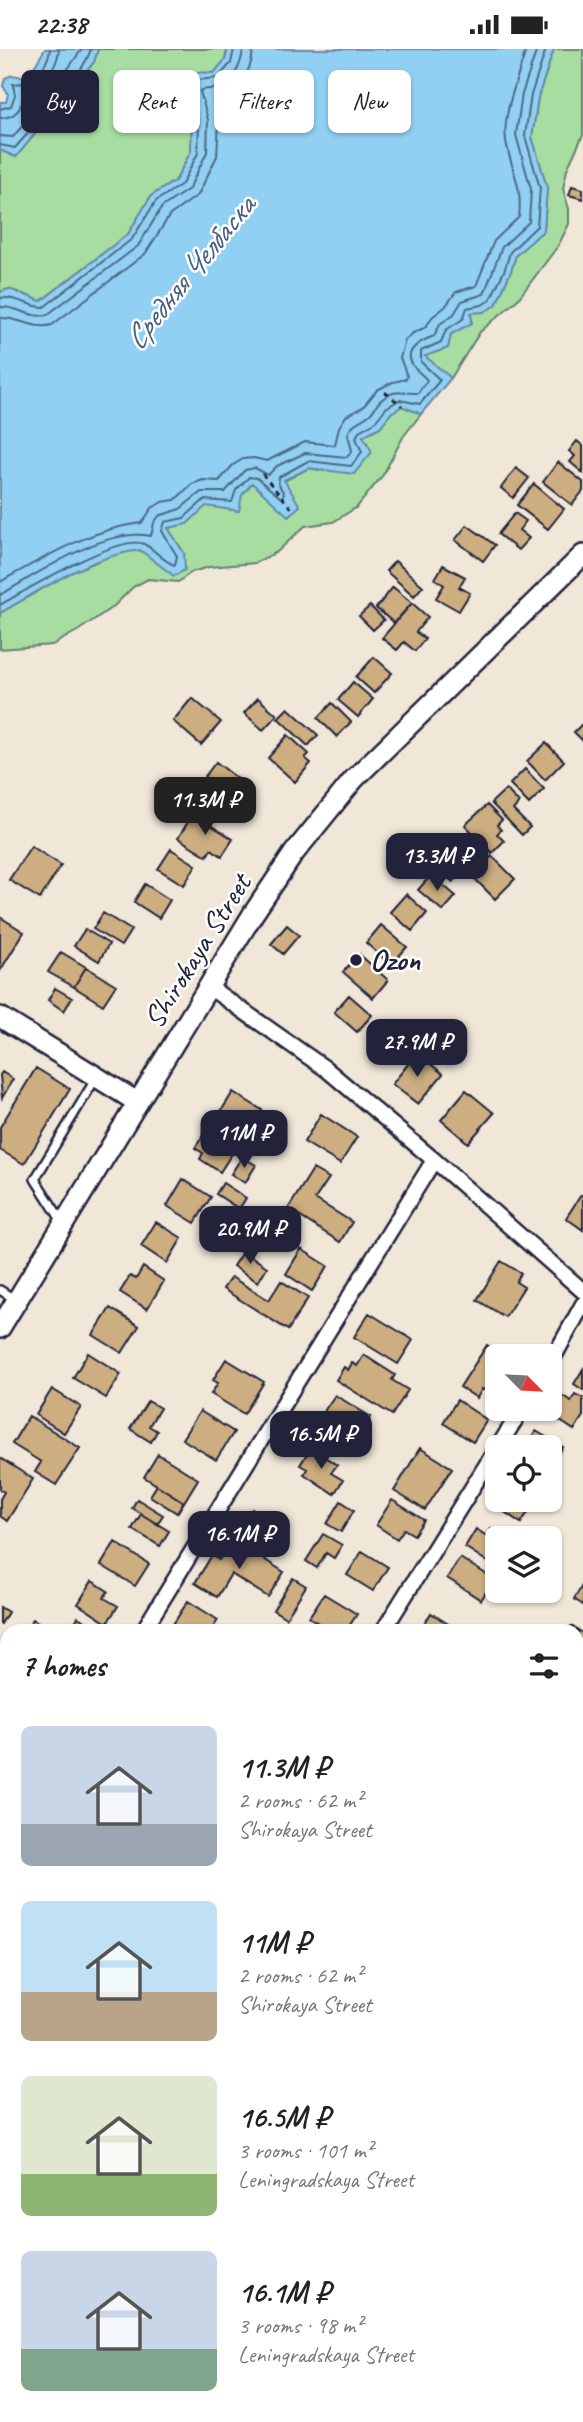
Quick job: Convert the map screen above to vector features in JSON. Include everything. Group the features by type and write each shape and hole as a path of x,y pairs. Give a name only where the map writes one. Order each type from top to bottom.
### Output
{"street":[{"name":"Shirokaya Street","path":"0,1328 8,1296 64,1224 260,904 325,813 354,779 583,555"},
{"path":"208,987 326,1069 583,1291"},
{"path":"0,1017 137,1102"},
{"path":"147,1624 434,1160"},
{"path":"561,1344 583,1304"},
{"path":"387,1624 485,1467"}],"lane":[{"path":"64,1224 35,1179 96,1078"}],"path":[{"path":"384,392 402,406"},
{"path":"262,474 295,511"}],"green space":[{"path":"98,49 227,49 225,60 214,73 200,73 200,70 113,70 113,133 192,133 191,151 176,180 151,196 128,234 41,301 9,289 0,292 0,150 16,157 36,133 99,133 99,70 87,70 94,62"},
{"path":"554,49 583,49 583,135 567,169 563,189 569,209 569,224 558,246 518,299 480,332 451,378 424,356 448,348 451,334 472,323 471,313 496,305 516,255 544,230 547,187 532,137 538,97"},
{"path":"402,406 421,414 403,437 383,475 357,507 333,522 305,526 277,552 255,563 209,567 192,572 178,582 148,579 133,587 114,606 52,645 0,649 0,613 72,572 119,552 140,550 184,553 168,528 188,522 206,506 235,496 252,483 289,515 284,481 309,468 324,471 362,436 380,427 391,413"}],"water":[{"path":"45,49 98,49 94,62 87,70 31,70"},
{"name":"Средняя Челбаска","path":"228,49 554,49 538,97 532,137 547,187 544,230 516,255 496,305 484,312 471,313 472,323 451,334 448,348 425,356 451,378 421,414 402,406 391,413 380,427 363,436 372,452 354,474 309,468 284,480 300,506 288,516 252,483 242,495 239,511 206,506 187,524 168,528 184,553 185,570 174,576 140,550 121,553 68,574 0,613 0,292 9,289 41,301 128,234 151,196 176,180 191,151 192,133 200,133 200,73 214,73 214,133 314,133 314,70 217,70 225,60"},
{"path":"12,75 21,77 21,133 36,133 16,157 0,150 0,102 6,102 8,94 3,86 5,78"}],"building":[{"path":"572,186 583,189 583,199 569,195"},
{"path":"577,441 583,446 583,473 570,462 575,456 569,451"},
{"path":"558,462 583,482 583,491 572,505 543,482"},
{"path":"516,468 529,478 513,498 501,488"},
{"path":"534,484 564,509 548,529 517,505"},
{"path":"515,513 526,521 519,530 529,538 518,550 498,534"},
{"path":"467,525 495,545 483,561 455,540"},
{"path":"395,561 423,586 414,596 386,571"},
{"path":"443,565 465,577 459,587 470,593 459,611 436,598 444,585 435,579"},
{"path":"393,587 412,603 394,623 376,608"},
{"path":"412,603 428,617 416,632 425,639 415,651 404,642 397,650 382,638"},
{"path":"370,606 384,620 373,630 359,616"},
{"path":"374,657 392,673 374,693 356,677"},
{"path":"353,682 373,699 358,717 338,700"},
{"path":"192,698 221,722 201,745 173,721"},
{"path":"258,698 277,715 263,730 244,713"},
{"path":"332,703 351,722 337,737 318,718"},
{"path":"288,708 318,735 308,746 278,718"},
{"path":"583,723 583,741 574,732"},
{"path":"288,735 309,754 305,758 311,763 295,782 268,758"},
{"path":"546,743 564,761 545,780 527,761"},
{"path":"216,762 247,786 236,800 219,787 213,795 199,784"},
{"path":"525,769 544,789 529,804 510,784"},
{"path":"506,789 519,803 513,810 530,827 522,835 491,803"},
{"path":"487,805 502,820 497,825 501,830 497,834 504,841 492,853 465,825"},
{"path":"193,814 233,839 222,856 211,849 207,856 178,838"},
{"path":"31,846 61,865 40,899 9,880"},
{"path":"171,849 196,865 184,885 158,869"},
{"path":"441,855 462,873 453,882 433,864"},
{"path":"492,856 515,879 495,899 471,875"},
{"path":"431,875 456,896 443,911 418,890"},
{"path":"145,884 170,900 159,918 134,902"},
{"path":"406,894 427,913 412,931 390,912"},
{"path":"103,913 131,930 121,946 93,929"},
{"path":"0,917 24,932 0,971"},
{"path":"287,925 299,935 283,954 271,944"},
{"path":"381,925 407,947 391,965 366,943"},
{"path":"85,929 109,944 99,961 74,946"},
{"path":"61,952 86,967 74,987 48,972"},
{"path":"359,954 388,980 373,998 343,972"},
{"path":"86,967 116,985 103,1005 74,987"},
{"path":"55,988 72,998 64,1011 48,1000"},
{"path":"349,995 372,1015 357,1032 334,1012"},
{"path":"417,1053 443,1074 418,1104 392,1084"},
{"path":"36,1068 70,1089 24,1164 0,1150 0,1127"},
{"path":"2,1072 13,1079 2,1098 0,1075"},
{"path":"466,1090 494,1113 468,1143 441,1120"},
{"path":"233,1092 262,1110 247,1134 218,1116"},
{"path":"321,1114 357,1137 340,1164 304,1142"},
{"path":"211,1123 240,1141 220,1172 200,1159 203,1153 195,1148"},
{"path":"242,1157 256,1165 245,1183 231,1174"},
{"path":"313,1169 329,1178 315,1199 352,1222 340,1242 288,1209"},
{"path":"183,1179 211,1197 195,1223 167,1206"},
{"path":"223,1183 246,1198 239,1209 216,1194"},
{"path":"581,1195 583,1196 583,1230 566,1218"},
{"path":"156,1222 182,1238 167,1263 141,1246"},
{"path":"301,1249 328,1266 312,1291 286,1274"},
{"path":"243,1251 267,1267 258,1282 233,1266"},
{"path":"501,1261 521,1273 516,1282 524,1287 505,1317 477,1300"},
{"path":"143,1267 164,1281 147,1309 120,1292 130,1276 136,1279"},
{"path":"231,1277 269,1300 281,1281 308,1298 288,1330 223,1289"},
{"path":"110,1308 139,1326 122,1353 93,1335"},
{"path":"369,1313 413,1340 398,1364 354,1337"},
{"path":"485,1348 485,1391 482,1389 477,1398 460,1387"},
{"path":"88,1353 121,1374 106,1398 73,1378"},
{"path":"364,1355 395,1375 392,1380 408,1390 392,1415 336,1380 344,1367 348,1370 352,1363 357,1366"},
{"path":"226,1359 264,1382 244,1414 211,1394 218,1383 213,1380"},
{"path":"583,1369 583,1390 574,1384"},
{"path":"52,1389 81,1407 64,1433 36,1415"},
{"path":"575,1394 583,1398 583,1416 574,1430 560,1421 562,1395 571,1401"},
{"path":"335,1395 371,1417 360,1434 324,1411"},
{"path":"457,1400 486,1421 473,1442 443,1423"},
{"path":"148,1401 160,1408 149,1426 157,1431 151,1442 130,1429"},
{"path":"200,1411 234,1432 216,1460 182,1439"},
{"path":"29,1416 80,1448 56,1485 35,1472 41,1462 12,1444"},
{"path":"311,1448 337,1465 331,1473 343,1480 334,1494 304,1474 307,1469 300,1465"},
{"path":"420,1448 452,1468 425,1510 394,1491"},
{"path":"158,1454 198,1479 184,1502 144,1477"},
{"path":"0,1458 33,1479 7,1521 0,1516 0,1499 4,1492 0,1489"},
{"path":"157,1485 184,1502 177,1513 150,1496"},
{"path":"137,1499 163,1515 157,1524 132,1508"},
{"path":"392,1500 424,1520 414,1535 404,1529 397,1539 376,1525"},
{"path":"341,1501 354,1510 341,1532 327,1524"},
{"path":"252,1509 285,1530 269,1556 236,1535"},
{"path":"504,1512 528,1512 521,1523"},
{"path":"141,1514 169,1531 160,1546 132,1529"},
{"path":"476,1529 485,1535 485,1560 465,1547"},
{"path":"323,1534 342,1545 334,1558 326,1553 317,1568 306,1561"},
{"path":"232,1539 284,1572 268,1597 231,1574 217,1597 195,1583 212,1555 219,1560"},
{"path":"115,1542 149,1564 135,1586 101,1565"},
{"path":"362,1551 388,1567 373,1591 347,1575"},
{"path":"460,1558 485,1573 485,1594 481,1600 447,1578"},
{"path":"293,1578 306,1586 286,1618 273,1610"},
{"path":"92,1581 108,1591 104,1598 118,1606 107,1623 78,1604"},
{"path":"583,1584 583,1605 574,1599"},
{"path":"324,1594 357,1614 351,1624 320,1624 309,1617"},
{"path":"188,1601 218,1620 215,1624 173,1624"},
{"path":"0,1607 8,1612 1,1624 0,1624"},
{"path":"431,1613 448,1624 424,1624"},
{"path":"78,1617 90,1624 74,1624"}],"place":[{"name":"Ozon","path":"356,960"}]}
